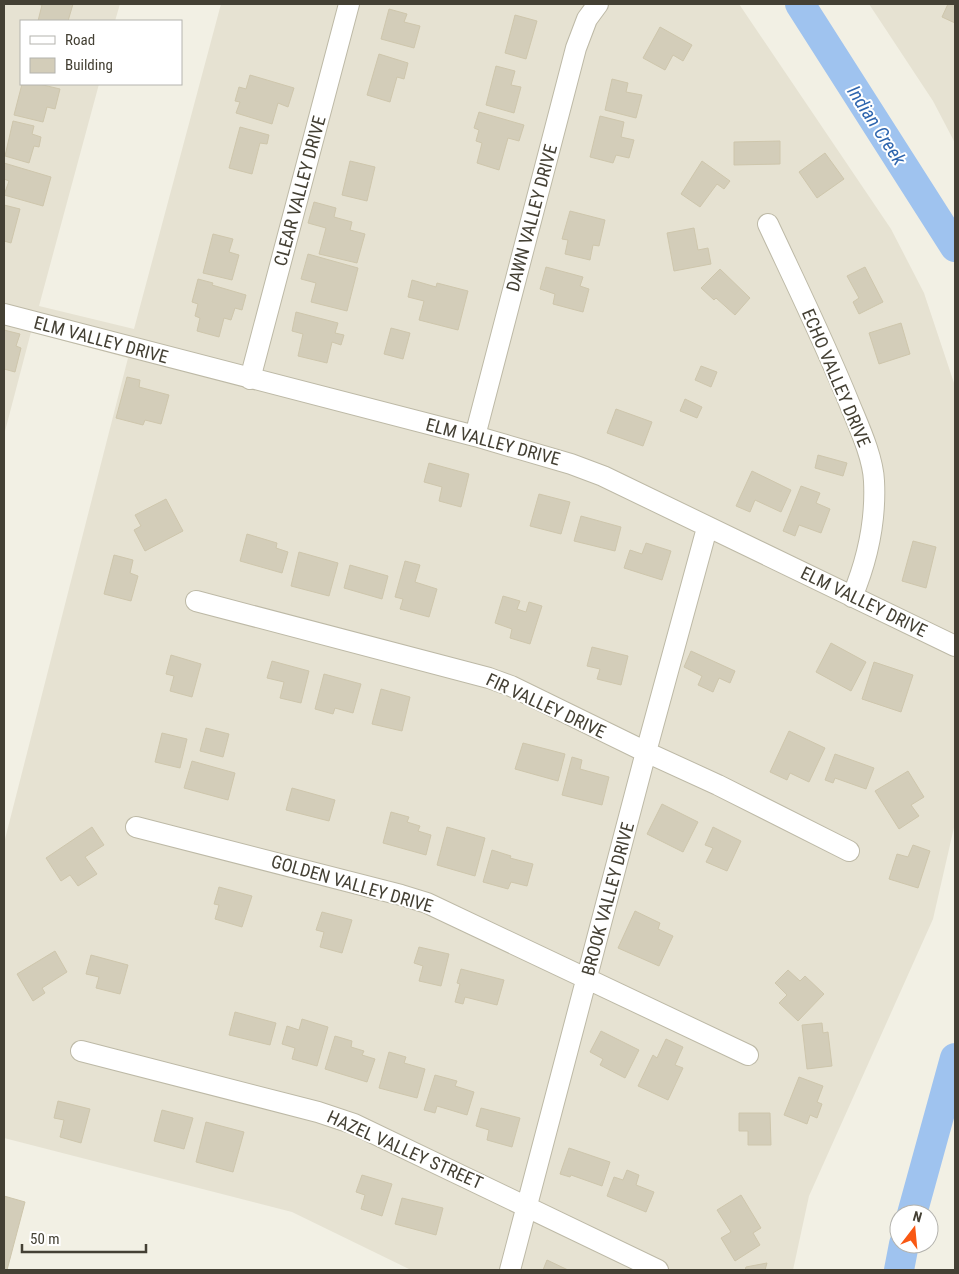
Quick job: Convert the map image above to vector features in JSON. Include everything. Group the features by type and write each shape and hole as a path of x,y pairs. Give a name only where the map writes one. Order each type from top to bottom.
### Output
{"street":[{"name":"CLEAR VALLEY DRIVE","path":"250,379 349,4"},
{"name":"DAWN VALLEY DRIVE","path":"475,436 576,48 587,19 598,4"},
{"name":"ECHO VALLEY DRIVE","path":"768,224 840,379 865,440 874,480 872,526 859,580 852,596"},
{"name":"ELM VALLEY DRIVE","path":"4,314 475,436 571,464 603,476 707,528 955,646"},
{"name":"BROOK VALLEY DRIVE","path":"510,1270 707,528"},
{"name":"FIR VALLEY DRIVE","path":"196,601 489,678 511,686 718,785 849,851"},
{"name":"GOLDEN VALLEY DRIVE","path":"136,827 427,903 748,1054"},
{"name":"HAZEL VALLEY STREET","path":"81,1051 318,1112 354,1124 658,1270"}],"shaded area":[{"path":"4,4 120,4 115,20 20,20 20,85 99,85 39,306 134,329 221,4 739,4 891,229 924,293 955,386 955,823 933,919 809,1196 793,1270 411,1270 292,1212 4,1138 4,843 128,358 31,332 4,435"},
{"path":"869,4 955,4 955,143 933,101"}],"building":[{"path":"36,4 73,4 68,20 38,20 42,5"},
{"path":"948,4 955,4 955,23 942,17"},
{"path":"389,9 407,14 404,22 420,26 414,48 381,39"},
{"path":"515,15 537,21 526,59 505,53"},
{"path":"660,27 692,45 683,61 673,55 665,70 643,58"},
{"path":"379,54 408,63 404,79 397,77 390,102 367,95"},
{"path":"496,66 515,71 511,85 521,87 514,113 486,105"},
{"path":"250,75 294,88 288,107 278,103 272,124 236,113 240,102 235,101 239,87 246,89"},
{"path":"612,79 628,83 626,92 642,95 636,118 605,110"},
{"path":"22,85 43,85 60,89 55,109 47,107 43,122 14,115"},
{"path":"479,112 524,125 519,141 508,138 499,170 477,163 482,143 476,141 479,130 474,128"},
{"path":"600,116 624,122 621,137 634,140 629,158 616,155 613,163 590,157"},
{"path":"13,121 34,126 32,134 41,137 39,147 34,146 29,163 5,156"},
{"path":"240,127 269,135 267,144 260,143 252,174 229,168"},
{"path":"780,141 780,164 734,165 734,142"},
{"path":"825,153 844,179 817,198 799,172"},
{"path":"350,161 375,167 367,201 342,195"},
{"path":"702,161 730,181 724,189 717,184 700,207 681,194"},
{"path":"4,163 51,177 43,206 4,195 9,181 4,179"},
{"path":"314,202 336,208 334,217 352,222 350,230 365,234 357,263 319,254 326,228 308,223"},
{"path":"4,205 20,209 11,243 4,241"},
{"path":"570,211 605,220 599,246 593,245 590,260 565,254 568,240 562,239"},
{"path":"694,228 698,250 708,248 711,264 674,271 667,233"},
{"path":"213,234 233,239 229,252 239,255 232,280 203,273"},
{"path":"308,254 358,268 347,311 311,302 316,283 301,279"},
{"path":"546,267 583,277 580,286 589,289 583,312 553,304 555,294 540,289"},
{"path":"865,267 883,302 859,314 853,302 859,298 847,276"},
{"path":"720,269 750,298 735,315 701,288"},
{"path":"198,279 246,295 242,310 235,308 231,320 224,318 219,337 197,331 200,318 195,316 198,304 192,302"},
{"path":"412,280 436,287 437,283 468,291 458,330 419,320 424,301 408,297"},
{"path":"296,312 338,323 335,333 344,335 341,345 332,342 327,363 298,356 303,334 292,331"},
{"path":"901,323 910,354 879,364 869,333"},
{"path":"391,328 410,333 403,359 384,354"},
{"path":"4,330 20,334 16,346 21,348 15,372 4,369"},
{"path":"701,366 717,372 711,387 695,380"},
{"path":"127,377 140,380 139,387 169,395 161,424 145,420 143,425 116,418"},
{"path":"685,399 702,407 697,418 680,411"},
{"path":"616,409 652,422 643,446 607,433"},
{"path":"818,455 847,463 843,476 815,468"},
{"path":"429,463 469,474 461,507 439,501 442,487 424,482"},
{"path":"752,471 791,490 781,512 755,500 750,512 736,506"},
{"path":"801,486 820,493 816,503 830,509 821,533 799,525 795,536 783,531"},
{"path":"539,494 570,502 561,534 530,526"},
{"path":"166,499 183,531 145,551 134,530 141,526 135,515"},
{"path":"581,516 621,527 615,551 574,541"},
{"path":"247,534 277,543 276,548 288,552 282,573 240,561"},
{"path":"913,541 936,547 926,588 902,581"},
{"path":"646,543 671,551 662,580 624,568 630,550 642,554"},
{"path":"299,552 338,563 329,596 291,586"},
{"path":"114,555 133,560 130,573 138,576 131,601 104,594"},
{"path":"405,561 420,565 415,582 437,589 429,617 400,609 403,599 395,597"},
{"path":"350,565 388,576 382,599 344,588"},
{"path":"503,596 520,601 517,609 526,612 529,602 542,606 530,644 510,638 512,629 495,623"},
{"path":"831,643 866,662 851,691 816,672"},
{"path":"592,647 628,656 621,685 597,679 600,669 587,666"},
{"path":"691,651 735,671 730,683 719,678 713,692 698,685 702,676 684,667"},
{"path":"171,655 201,664 192,697 170,691 174,676 166,674"},
{"path":"272,661 309,671 301,703 280,698 284,682 267,678"},
{"path":"874,662 913,675 901,712 862,699"},
{"path":"324,674 361,684 353,713 335,708 333,714 315,709"},
{"path":"381,689 410,697 402,731 372,724"},
{"path":"206,728 229,734 223,757 200,751"},
{"path":"789,731 825,748 809,782 790,773 787,780 770,772"},
{"path":"162,733 187,739 180,768 155,762"},
{"path":"523,743 565,754 558,781 515,769"},
{"path":"835,754 874,768 866,789 835,778 833,783 825,780"},
{"path":"572,757 582,760 580,769 609,777 602,805 562,795"},
{"path":"192,761 235,773 228,800 184,788"},
{"path":"908,771 924,797 911,805 919,816 899,829 875,791"},
{"path":"292,788 335,800 329,821 286,810"},
{"path":"662,804 698,822 683,852 647,834"},
{"path":"391,812 409,817 407,822 420,826 418,831 431,835 426,855 383,843"},
{"path":"92,827 104,845 85,857 97,874 78,886 70,875 61,881 46,858"},
{"path":"447,827 485,838 475,876 437,865"},
{"path":"713,827 741,841 727,871 706,862 713,848 705,845"},
{"path":"913,845 930,851 918,888 889,879 897,854 908,857"},
{"path":"492,850 511,856 510,858 533,864 527,886 511,882 508,889 483,882"},
{"path":"219,887 252,896 242,927 215,919 219,905 214,904"},
{"path":"635,911 660,923 658,929 673,936 659,966 618,948"},
{"path":"322,912 352,920 342,953 320,947 324,932 316,930"},
{"path":"419,947 449,954 441,986 419,981 423,966 414,963"},
{"path":"55,951 67,972 42,988 45,993 33,1001 17,974"},
{"path":"91,955 128,965 120,994 96,988 99,977 86,974"},
{"path":"461,969 504,980 497,1005 465,997 463,1004 455,1002 460,984 457,983"},
{"path":"788,970 800,981 805,976 824,994 798,1021 779,1003 787,995 775,983"},
{"path":"235,1012 276,1023 270,1045 229,1035"},
{"path":"302,1019 328,1027 317,1066 292,1059 295,1048 282,1044 287,1026 299,1030"},
{"path":"822,1023 823,1033 828,1032 832,1066 807,1069 802,1025"},
{"path":"601,1031 639,1050 625,1078 600,1065 603,1059 590,1052"},
{"path":"335,1036 352,1041 351,1047 364,1051 362,1055 375,1059 367,1082 325,1069"},
{"path":"666,1039 683,1047 675,1065 683,1068 668,1100 638,1086 653,1055 657,1058"},
{"path":"389,1052 406,1057 404,1063 425,1069 417,1098 379,1088"},
{"path":"435,1075 457,1081 455,1086 474,1092 467,1115 437,1106 435,1113 424,1110"},
{"path":"799,1077 823,1086 817,1102 822,1104 817,1118 810,1115 807,1124 784,1115"},
{"path":"58,1101 90,1109 81,1143 60,1137 64,1120 54,1118"},
{"path":"481,1108 520,1118 512,1147 487,1140 489,1130 476,1126"},
{"path":"162,1110 193,1118 184,1149 154,1141"},
{"path":"739,1113 770,1113 771,1145 748,1145 748,1131 739,1131"},
{"path":"206,1122 244,1132 233,1172 196,1162"},
{"path":"569,1148 610,1162 602,1186 571,1175 570,1177 560,1174"},
{"path":"627,1170 639,1175 636,1185 654,1192 646,1212 607,1196 614,1177 623,1180"},
{"path":"362,1175 392,1184 382,1216 361,1209 365,1195 356,1192"},
{"path":"741,1195 761,1228 753,1233 760,1245 735,1261 721,1238 731,1232 717,1210"},
{"path":"4,1196 25,1202 7,1270 4,1270"},
{"path":"402,1198 443,1208 436,1235 395,1224"},
{"path":"547,1260 568,1270 543,1270"},
{"path":"767,1263 765,1270 745,1270 746,1267"}],"waterway":[{"name":"Indian Creek","path":"800,4 955,247"},
{"name":"Indian Creek","path":"915,1204 955,1058"},
{"name":"Indian Creek","path":"899,1270 902,1254"}]}
